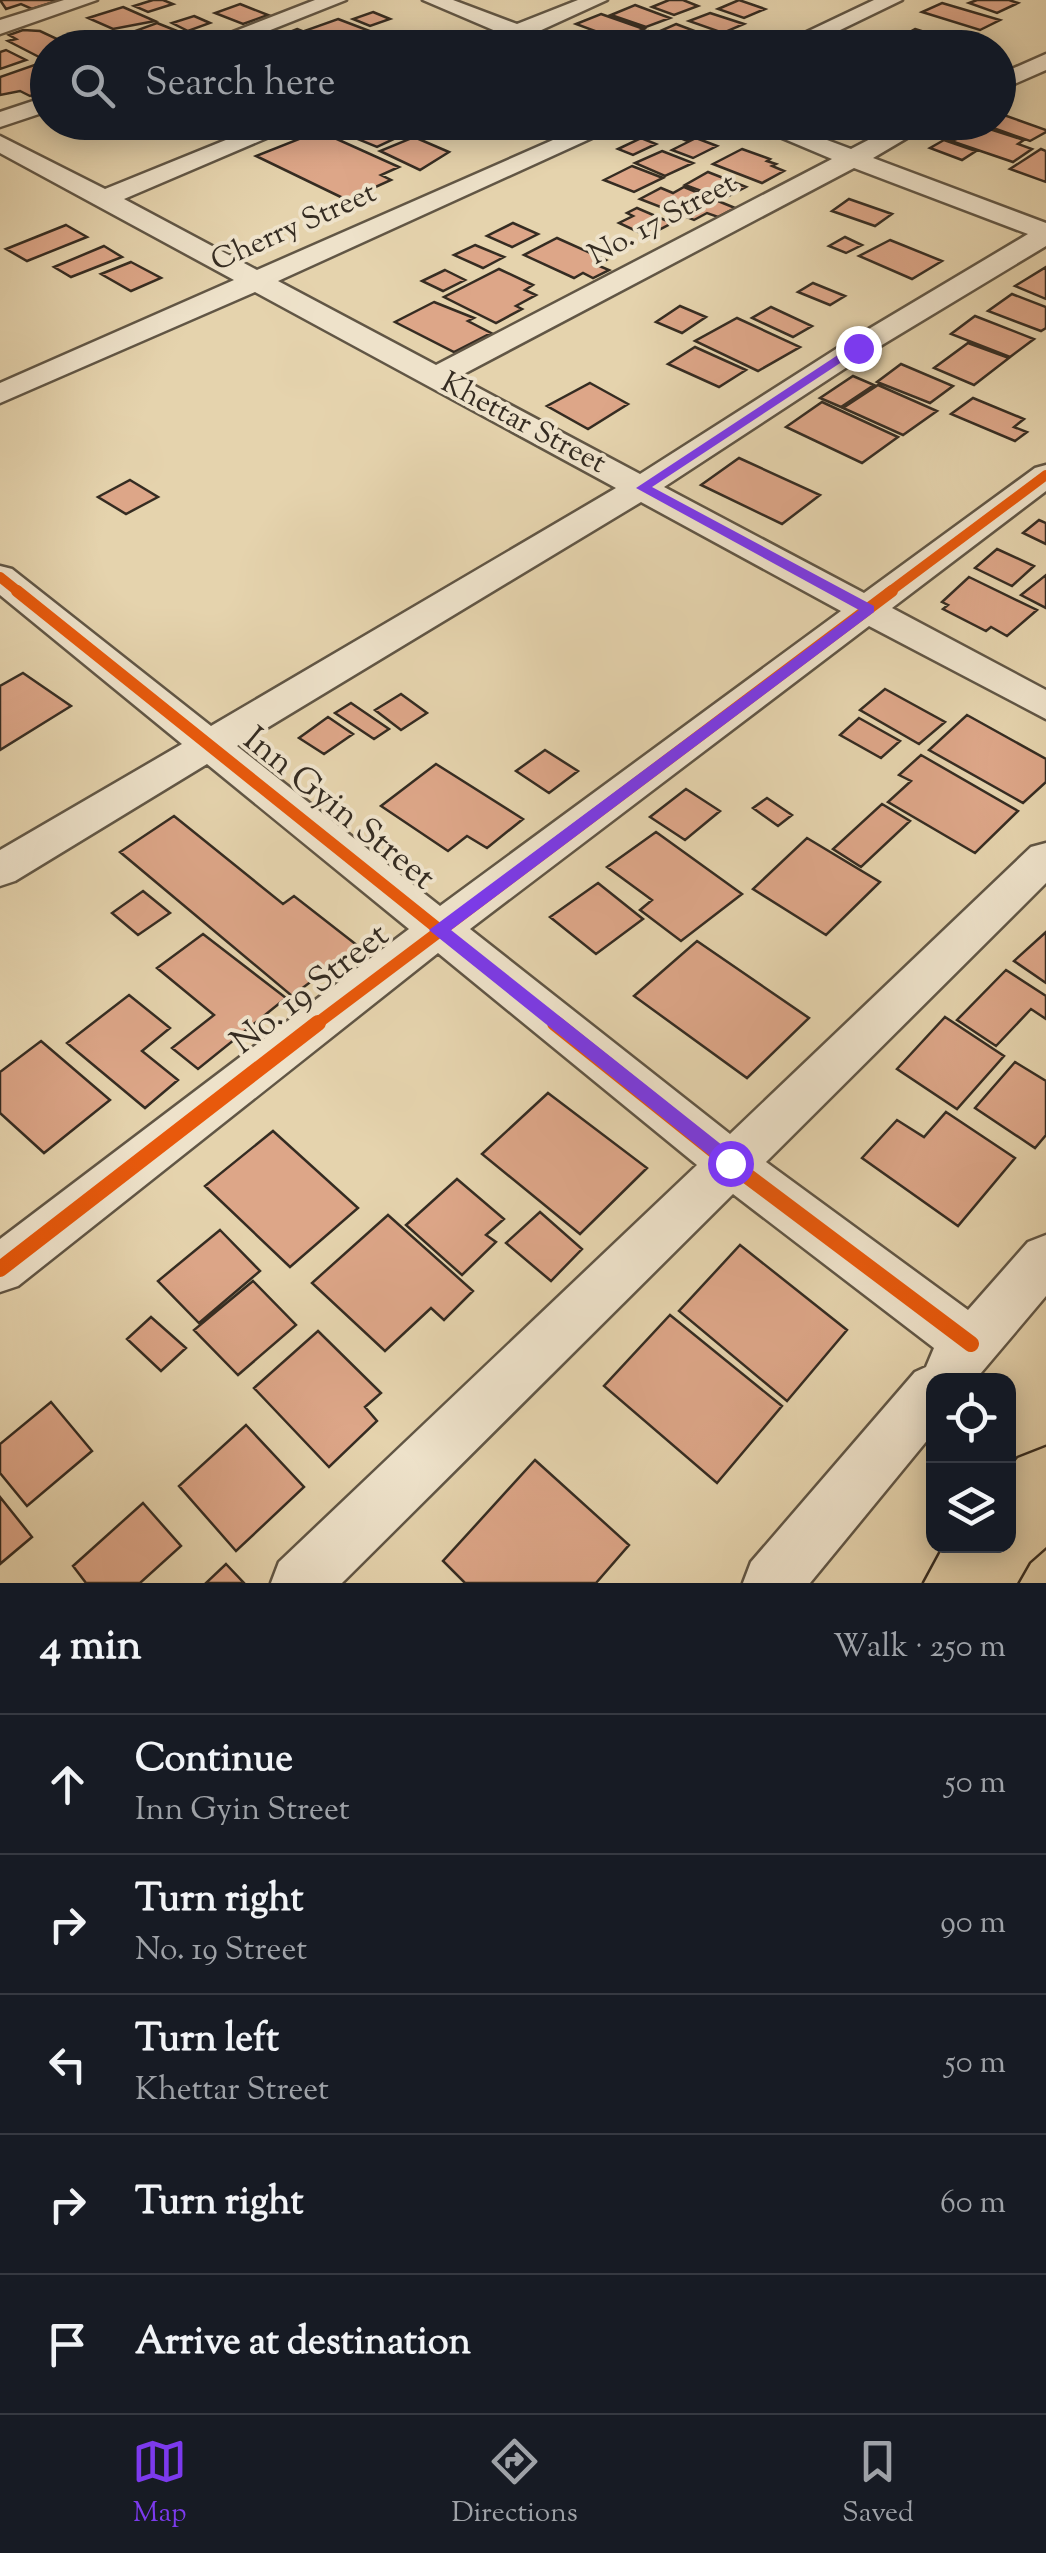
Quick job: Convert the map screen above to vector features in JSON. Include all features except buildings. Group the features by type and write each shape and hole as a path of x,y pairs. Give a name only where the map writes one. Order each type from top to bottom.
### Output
{"main road":[{"path":"1016,1522 1046,1486"},
{"path":"965,1583 990,1553"}],"street":[{"path":"0,27 86,0"},
{"path":"252,30 335,0"},
{"path":"434,0 513,30"},
{"path":"523,30 596,0"},
{"path":"824,30 891,0"},
{"path":"1016,75 1046,60"},
{"path":"0,120 30,109"},
{"path":"105,198 248,140"},
{"name":"Cherry Street","path":"0,394 574,140"},
{"path":"802,140 1046,233"},
{"name":"No. 17 Street","path":"436,377 886,140"},
{"name":"Khettar Street","path":"0,144 1046,706"},
{"path":"0,870 207,743 642,488 858,348 1046,233"},
{"name":"No. 19 Street","path":"0,1269 438,930 1046,475"},
{"name":"Inn Gyin Street","path":"0,576 730,1163 956,1362"},
{"path":"300,1583 1046,858"},
{"path":"956,1362 1046,1258"},
{"path":"772,1583 926,1400"}],"cycle path":[{"path":"0,1269 438,930 1046,475"},
{"path":"0,577 730,1163 971,1344"}],"route":[{"path":"730,1163 438,930 869,609 642,488 858,348"}]}
